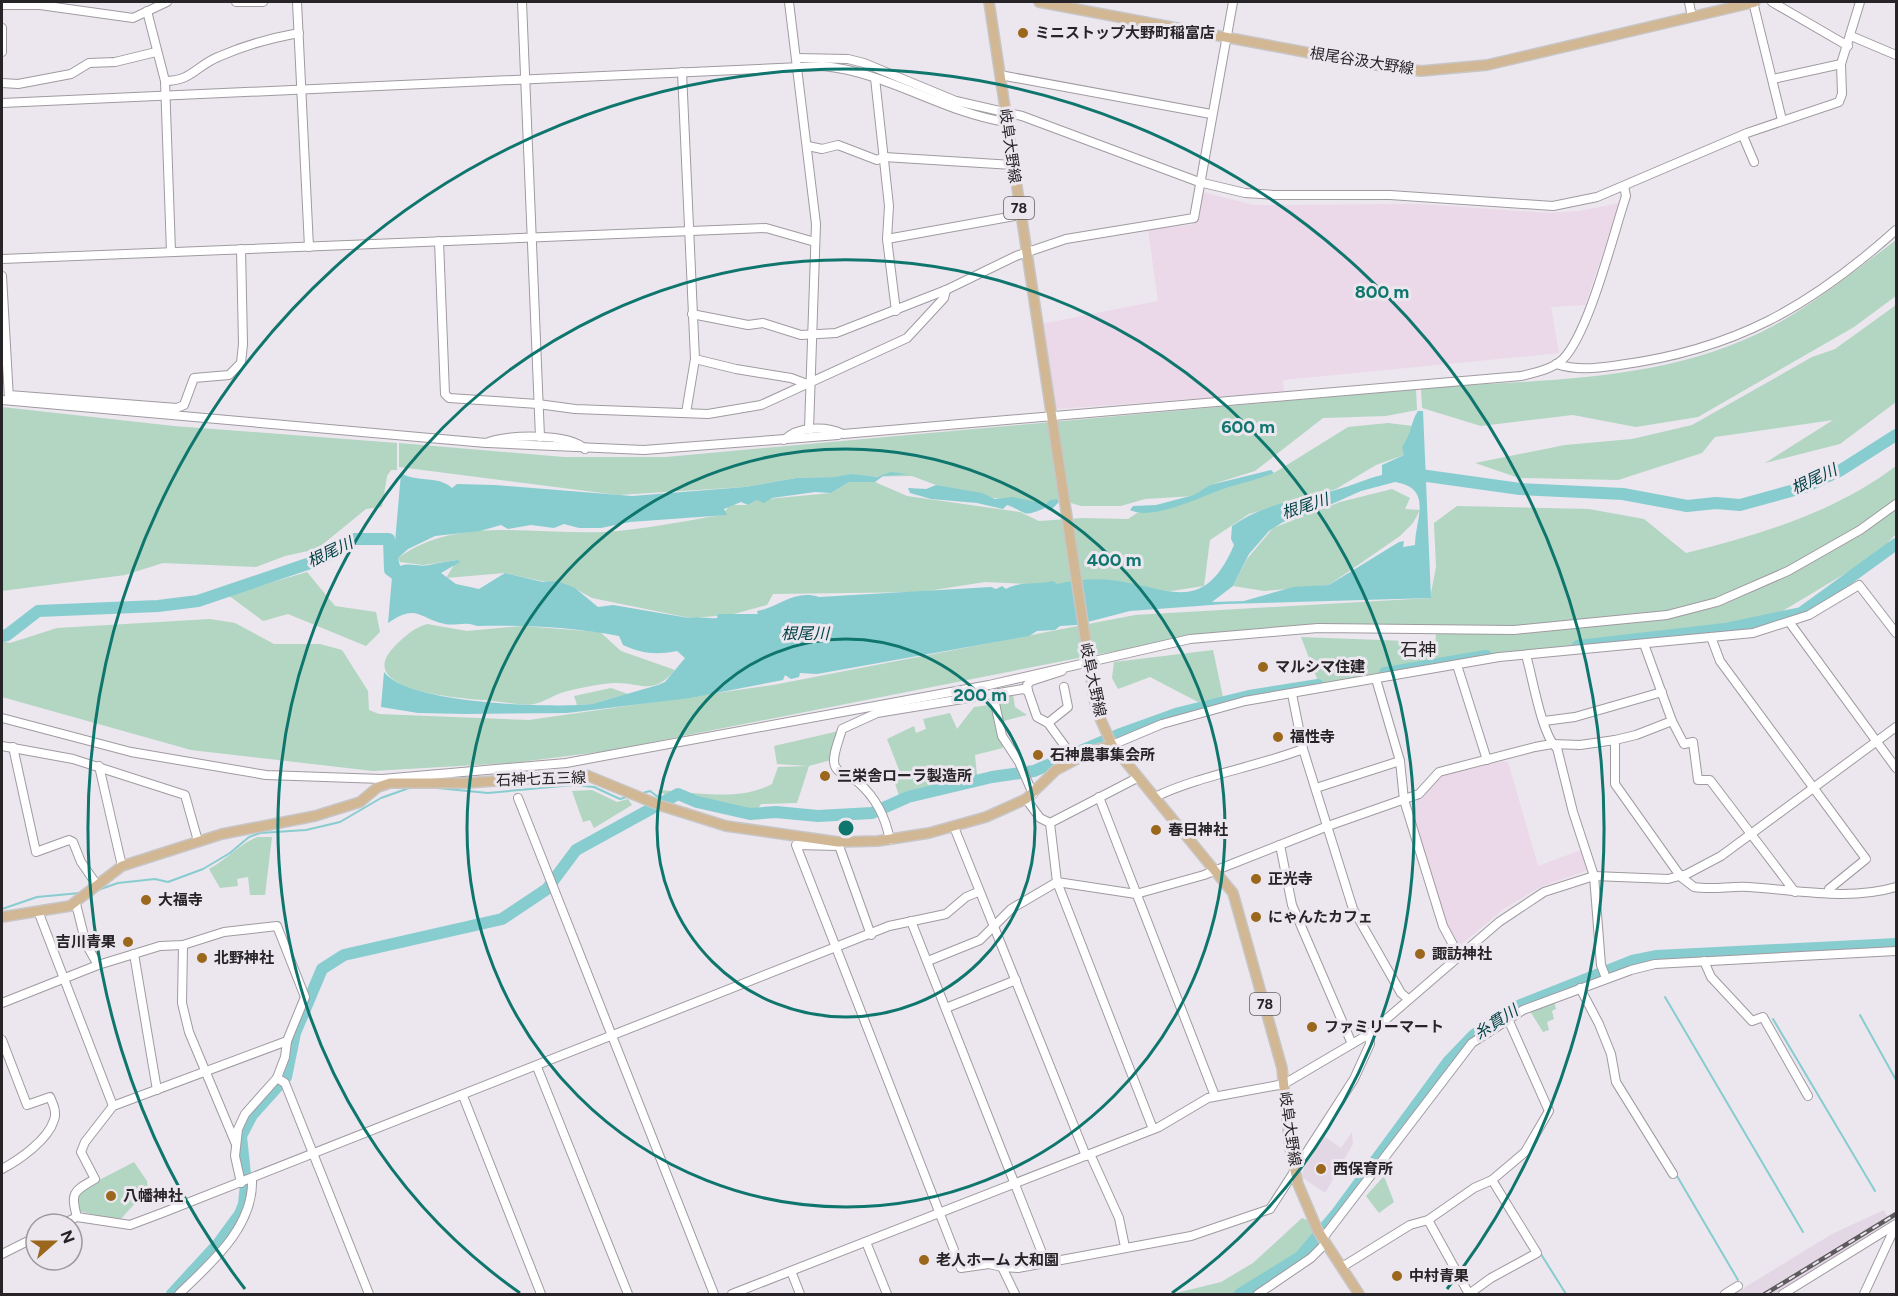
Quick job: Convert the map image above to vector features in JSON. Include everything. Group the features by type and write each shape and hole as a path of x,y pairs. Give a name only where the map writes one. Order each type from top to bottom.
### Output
{"main road":[{"name":"岐阜大野線","path":"989,2 1096,709 1110,741 1137,778 1233,893 1242,917 1284,1084 1295,1168 1308,1211 1359,1294"},
{"name":"根尾谷汲大野線","path":"1039,2 1395,68 1451,70 1486,65 1754,2"},
{"name":"石神七五三線","path":"76,904 122,866 198,841 315,816 360,802 378,787 390,783 466,783 586,775 659,805 726,826 838,844 890,840 986,818 1029,797 1073,756 1110,741"},
{"path":"2,917 76,904"}],"street":[{"path":"2,5 22,3 133,18 167,2"},
{"path":"236,2 263,2"},
{"path":"297,2 309,246"},
{"path":"522,2 540,436"},
{"path":"789,2 816,224 810,429"},
{"path":"692,314 748,324 763,323 786,332 811,336 855,328 1026,253 1081,235 1194,218 1198,182 1233,2"},
{"path":"1689,2 1692,17"},
{"path":"1754,2 1782,120"},
{"path":"1772,2 1848,45"},
{"path":"797,58 848,59 956,101 1005,111 1198,182 1245,193 1390,195 1553,206 1597,197 1782,120 1839,102 1842,64 1860,2"},
{"path":"147,11 165,81 171,252"},
{"path":"2,28 2,52"},
{"path":"165,81 185,80 215,58 246,45 299,33"},
{"path":"1851,36 1896,55"},
{"path":"2,83 18,84 71,74 89,63 115,62 156,52"},
{"path":"1773,79 1842,64"},
{"path":"2,103 525,78 798,69 823,66 853,69 954,110 1006,122"},
{"path":"682,72 694,359 686,413"},
{"path":"1000,75 1211,114"},
{"path":"875,78 889,206 888,239 896,311"},
{"path":"1743,136 1754,162"},
{"path":"808,146 822,149 838,145 877,160 884,157 1013,165"},
{"path":"1556,364 1578,341 1626,196 1624,186"},
{"path":"888,239 1020,215"},
{"path":"2,259 766,228 815,242"},
{"path":"6,398 171,417 585,449 644,450 1051,419 1521,376 1556,364 1590,369 1611,367 1677,356 1713,345 1774,320 1828,284 1896,230"},
{"path":"439,241 445,394 449,398 575,409 708,414 761,405 810,385 907,338 944,298 946,290"},
{"path":"6,398 177,408 184,405 194,378 229,375 241,363 243,344 241,249"},
{"path":"2,276 6,398"},
{"path":"694,359 791,378 810,385"},
{"path":"784,440 789,435 810,429 843,434"},
{"path":"486,443 498,438 540,436 580,444 585,449"},
{"path":"2,718 96,744 185,763 266,775 382,779 566,763 989,685 1067,666 1087,658 1190,639 1318,628 1514,630 1667,615 1717,602 1788,571 1860,530 1896,504"},
{"path":"1110,741 1224,707 1457,665 1526,655 1754,633 1809,615 1858,585 1896,633"},
{"path":"1790,623 1896,768"},
{"path":"1711,638 1720,661 1866,859 1829,889 1828,893"},
{"path":"1644,644 1672,721 1684,744 1693,742 1698,780 1710,780 1750,836 1795,892"},
{"path":"1526,655 1544,721 1552,744 1557,748 1573,812 1594,876 1604,974"},
{"path":"1457,665 1487,760"},
{"path":"1067,666 1062,672 1031,681 1027,685 1037,717 1048,723 1073,756"},
{"path":"1376,679 1400,761 1404,800 1443,926 1459,956"},
{"path":"1048,723 1068,707 1064,687"},
{"path":"890,840 886,819 877,803 857,782 836,769 834,763 842,729 877,713 1023,689 1028,691"},
{"path":"1544,721 1575,717 1662,692"},
{"path":"993,694 1002,736 1019,762 1029,797 1040,818 1050,823"},
{"path":"1293,694 1303,749 1353,909 1401,993 1408,999"},
{"path":"928,961 980,940 1023,900 1057,882 1136,894 1216,870 1328,825 1419,794 1439,772 1552,744 1580,745 1615,740 1636,735 1672,721"},
{"path":"732,1294 1153,1129 1215,1096 1284,1084 1369,1034 1459,956 1525,903 1567,883 1594,876 1651,879 1681,877 1721,856 1750,836 1896,727"},
{"path":"1615,740 1615,784 1681,877 1694,887 1706,889 1748,887 1828,893 1877,891 1896,887"},
{"path":"2,746 99,766 186,795 198,841"},
{"path":"13,747 36,852 69,840 73,842 81,862 97,885"},
{"path":"1155,797 1171,789 1266,763 1303,749"},
{"path":"1316,788 1400,761"},
{"path":"99,766 122,866"},
{"path":"1050,823 1137,778"},
{"path":"1099,797 1215,1096"},
{"path":"518,798 714,1294"},
{"path":"1050,823 1057,882 1153,1129"},
{"path":"954,827 978,892 1088,1155 1119,1218 1125,1247"},
{"path":"871,935 838,844 796,845 961,1268 989,1264 1018,1268 1191,1236 1270,1209 1354,1079 1370,1044 1369,1034"},
{"path":"1280,845 1292,905 1352,1044"},
{"path":"84,1218 130,1225 537,1067 889,926 946,914 966,897 978,892"},
{"path":"76,904 86,944 98,965"},
{"path":"38,911 113,1106"},
{"path":"911,921 1046,1263"},
{"path":"2,1003 98,965 160,946 183,945 224,932 277,926 305,996 287,1041 281,1080 369,1294"},
{"path":"183,945 182,1003 189,1032 235,1142"},
{"path":"1257,1294 1268,1292 1311,1258 1465,1049 1508,1018 1580,988 1604,974 1655,964 1896,951"},
{"path":"134,954 157,1090"},
{"path":"1704,961 1711,977 1752,1021 1763,1017 1808,1096"},
{"path":"946,1008 1016,980"},
{"path":"1580,988 1603,1034 1616,1082 1673,1174"},
{"path":"1342,1267 1410,1225 1428,1220 1474,1188 1492,1180 1525,1152 1549,1112 1508,1018"},
{"path":"2,1040 27,1105 50,1097 55,1111 49,1129 15,1162 2,1169"},
{"path":"76,1212 74,1196 77,1189 95,1179 81,1152 84,1142 113,1106 287,1041"},
{"path":"537,1067 628,1294"},
{"path":"241,1183 235,1156 235,1142 245,1114 281,1080"},
{"path":"463,1096 541,1294"},
{"path":"179,1294 240,1227 249,1211 253,1195 252,1179"},
{"path":"1428,1220 1469,1294 1491,1278 1537,1253 1492,1180"},
{"path":"1783,1294 1896,1224"},
{"path":"1864,1294 1896,1224"},
{"path":"866,1242 888,1294"},
{"path":"2,1254 24,1243"},
{"path":"1002,1267 1015,1294"},
{"path":"791,1271 800,1294"},
{"path":"1725,1294 1738,1286"}],"shaded area":[{"path":"1202,192 1254,205 1417,204 1549,213 1579,211 1620,203 1585,305 1551,307 1559,353 1283,380 1284,392 1058,409 1054,405 1041,324 1158,301 1148,229 1192,225 1197,217"},
{"path":"1508,762 1538,866 1584,849 1591,869 1540,887 1505,908 1459,946 1446,924 1409,801 1424,795 1441,776"},
{"name":"西保育所","path":"1352,1132 1353,1144 1325,1193 1302,1177 1305,1159 1321,1134 1341,1148"},
{"path":"1884,1210 1892,1224 1780,1294 1734,1294 1832,1234"}],"green space":[{"path":"1896,240 1896,296 1854,327 1698,417 1636,427 1573,415 1481,426 1422,408 1421,388 1556,380 1645,369 1689,359 1732,345 1773,326 1805,307"},
{"path":"1896,305 1896,402 1840,444 1765,463 1833,420 1715,437 1702,453 1618,480 1519,478 1475,463 1565,445 1632,439 1692,425 1812,357 1835,349"},
{"path":"1416,389 1417,410 1386,416 1323,418 1255,471 1210,485 1274,473 1348,427 1388,423 1413,426 1404,455 1376,465 1336,489 1249,514 1210,540 1204,586 1171,591 985,582 921,592 773,594 767,605 730,615 690,618 592,598 574,588 505,573 446,578 457,560 423,565 400,562 398,558 421,545 445,536 497,530 603,532 663,525 722,515 730,505 748,505 757,500 831,493 849,482 875,482 907,496 1020,512 1039,521 1083,518 1128,519 1137,513 1194,496 1145,499 1121,506 1081,506 1058,499 1046,504 987,497 936,485 912,476 796,478 745,487 618,495 399,467 399,443 564,457 666,457"},
{"path":"2,407 174,426 397,443 397,470 391,470 387,476 382,507 366,509 317,549 285,556 256,567 163,563 125,575 2,591"},
{"path":"1896,466 1896,534 1876,555 1766,621 1643,638 1435,660 1436,627 1306,625 1253,629 1099,654 607,751 512,763 373,771 191,750 2,697 2,641 10,643 57,628 210,619 235,623 274,644 320,644 342,650 368,691 369,710 379,714 529,720 773,685 1135,615 1430,598 1436,567 1434,523 1457,506 1589,509 1644,519 1686,553 1769,530 1796,520 1848,496"},
{"path":"1392,489 1410,498 1405,509 1420,510 1413,523 1400,536 1329,585 1264,591 1233,586 1247,559 1273,528 1340,502"},
{"path":"307,572 335,606 376,612 380,632 366,646 288,614 263,621 228,595"},
{"path":"427,624 467,631 522,626 600,632 621,651 675,670 653,686 624,683 595,685 564,692 534,704 440,695 400,684 388,675 385,662 402,639"},
{"path":"1301,637 1434,642 1432,663 1319,684"},
{"path":"1213,650 1223,697 1198,702 1150,677 1118,689 1112,678 1114,662"},
{"path":"611,688 628,694 592,704 577,705 574,696"},
{"path":"1013,694 1015,707 1027,715 996,723 1003,748 975,755 977,775 899,796 895,783 901,775 887,739 914,726 916,733 926,729 923,719 950,713 957,729 974,707 997,704 997,696"},
{"path":"839,731 831,760 809,766 797,803 761,804 756,812 668,797 658,790 731,794 759,790 772,784 778,767 808,766 777,764 774,746"},
{"path":"592,790 617,802 628,799 632,805 594,828 590,820 583,822 572,791"},
{"path":"257,837 272,837 265,895 250,895 248,877 237,879 238,886 220,888 209,869"},
{"path":"1554,1002 1556,1009 1552,1011 1554,1019 1547,1022 1549,1030 1543,1032 1530,1011"},
{"path":"134,1162 147,1181 148,1189 119,1221 79,1211 76,1200 80,1190"},
{"path":"1384,1176 1394,1202 1379,1213 1366,1196"},
{"path":"1302,1218 1309,1221 1316,1242 1299,1262 1247,1294 1172,1294 1221,1282 1253,1263"}],"water":[{"path":"1418,411 1423,411 1431,598 1225,604 1130,611 1076,625 1060,626 1055,630 1037,631 1029,636 817,674 800,673 799,677 791,679 785,675 783,680 690,698 567,713 418,713 381,707 384,672 397,682 418,691 445,697 504,704 577,705 592,704 665,682 685,658 677,651 643,652 623,645 619,636 584,630 445,624 412,613 388,623 401,473 414,478 434,480 452,488 457,484 495,485 632,496 745,487 796,478 835,477 851,474 877,477 891,472 908,474 883,476 875,482 849,482 831,493 815,492 772,498 764,503 757,500 748,505 741,502 724,509 727,515 630,522 601,528 579,528 564,524 554,528 531,525 508,529 501,525 480,531 435,536 408,549 398,558 400,566 458,560 460,562 441,573 456,584 479,589 505,573 543,582 557,581 575,588 598,607 613,605 689,618 717,618 718,614 758,614 757,611 802,595 819,597 991,587 996,589 1002,586 1006,589 1016,585 1053,581 1057,584 1070,581 1111,580 1183,592 1197,590 1210,582 1222,567 1234,545 1231,539 1232,526 1245,518 1271,507 1382,475 1382,465 1404,455 1402,447","holes":["1395,482 1407,485 1415,491 1420,506 1415,545 1403,547 1404,541 1399,542 1329,585 1293,587 1244,601 1212,602 1233,586 1249,554 1269,531 1283,522 1307,515 1361,491"]},
{"name":"根尾川","path":"1271,470 1274,473 1166,510 1140,513 1130,510 1133,506 1156,505 1194,495 1210,485"},
{"path":"936,485 982,493 995,499 1013,497 1046,504 1050,500 1058,499 1059,502 1050,511 1045,508 1028,514 1007,505 1003,509 977,503 931,499 910,493 908,488 926,489"}],"waterway":[{"name":"根尾川","path":"1413,474 1520,489 1623,494 1687,506 1716,503 1740,505 1805,487 1841,470 1896,435"},
{"name":"根尾川","path":"2,636 7,635 38,611 158,606 198,601 319,560 354,539 389,539 390,570 405,581"},
{"path":"1578,646 1725,629 1801,613 1896,544"},
{"path":"1385,673 1486,656"},
{"path":"172,1294 218,1244 240,1214 244,1204 246,1184 241,1136 252,1115 286,1077 295,1033 322,969 344,955 502,919 547,889 576,850 678,794 697,802 750,814 776,812 818,816 872,813 908,797 992,777 1034,771 1118,735 1179,713 1249,696 1318,685"},
{"path":"427,787 488,793 573,785 594,787 620,799 630,796"},
{"path":"95,891 118,883 155,879 168,882 203,869 230,853 249,837 260,833 306,830 340,822 381,798 412,787"},
{"path":"639,794 650,791 662,800"},
{"path":"2,909 37,897 80,893"},
{"name":"糸貫川","path":"1240,1294 1300,1257 1337,1213 1448,1062 1474,1035 1513,1008 1632,961 1657,956 1896,944"},
{"path":"1665,997 1803,1232"},
{"path":"1860,1015 1896,1080"},
{"path":"1773,1019 1875,1191"},
{"path":"1677,1176 1738,1280"},
{"path":"1498,1182 1505,1195"},
{"path":"1539,1251 1566,1294"}],"railway":[{"path":"1765,1294 1896,1214"}],"place":[{"name":"ミニストップ大野町稲富店","path":"1023,33"},
{"name":"マルシマ住建","path":"1263,667"},
{"name":"福性寺","path":"1278,737"},
{"name":"石神農事集会所","path":"1038,755"},
{"name":"三栄舎ローラ製造所","path":"825,776"},
{"name":"春日神社","path":"1156,830"},
{"name":"正光寺","path":"1256,879"},
{"name":"大福寺","path":"146,900"},
{"name":"にゃんたカフェ","path":"1256,917"},
{"name":"吉川青果","path":"128,942"},
{"name":"諏訪神社","path":"1420,954"},
{"name":"北野神社","path":"202,958"},
{"name":"ファミリーマート","path":"1312,1027"},
{"name":"西保育所","path":"1321,1169"},
{"name":"八幡神社","path":"111,1196"},
{"name":"老人ホーム 大和園","path":"924,1260"},
{"name":"中村青果","path":"1397,1276"}],"district":[{"name":"石神","path":"1418,650"}]}
